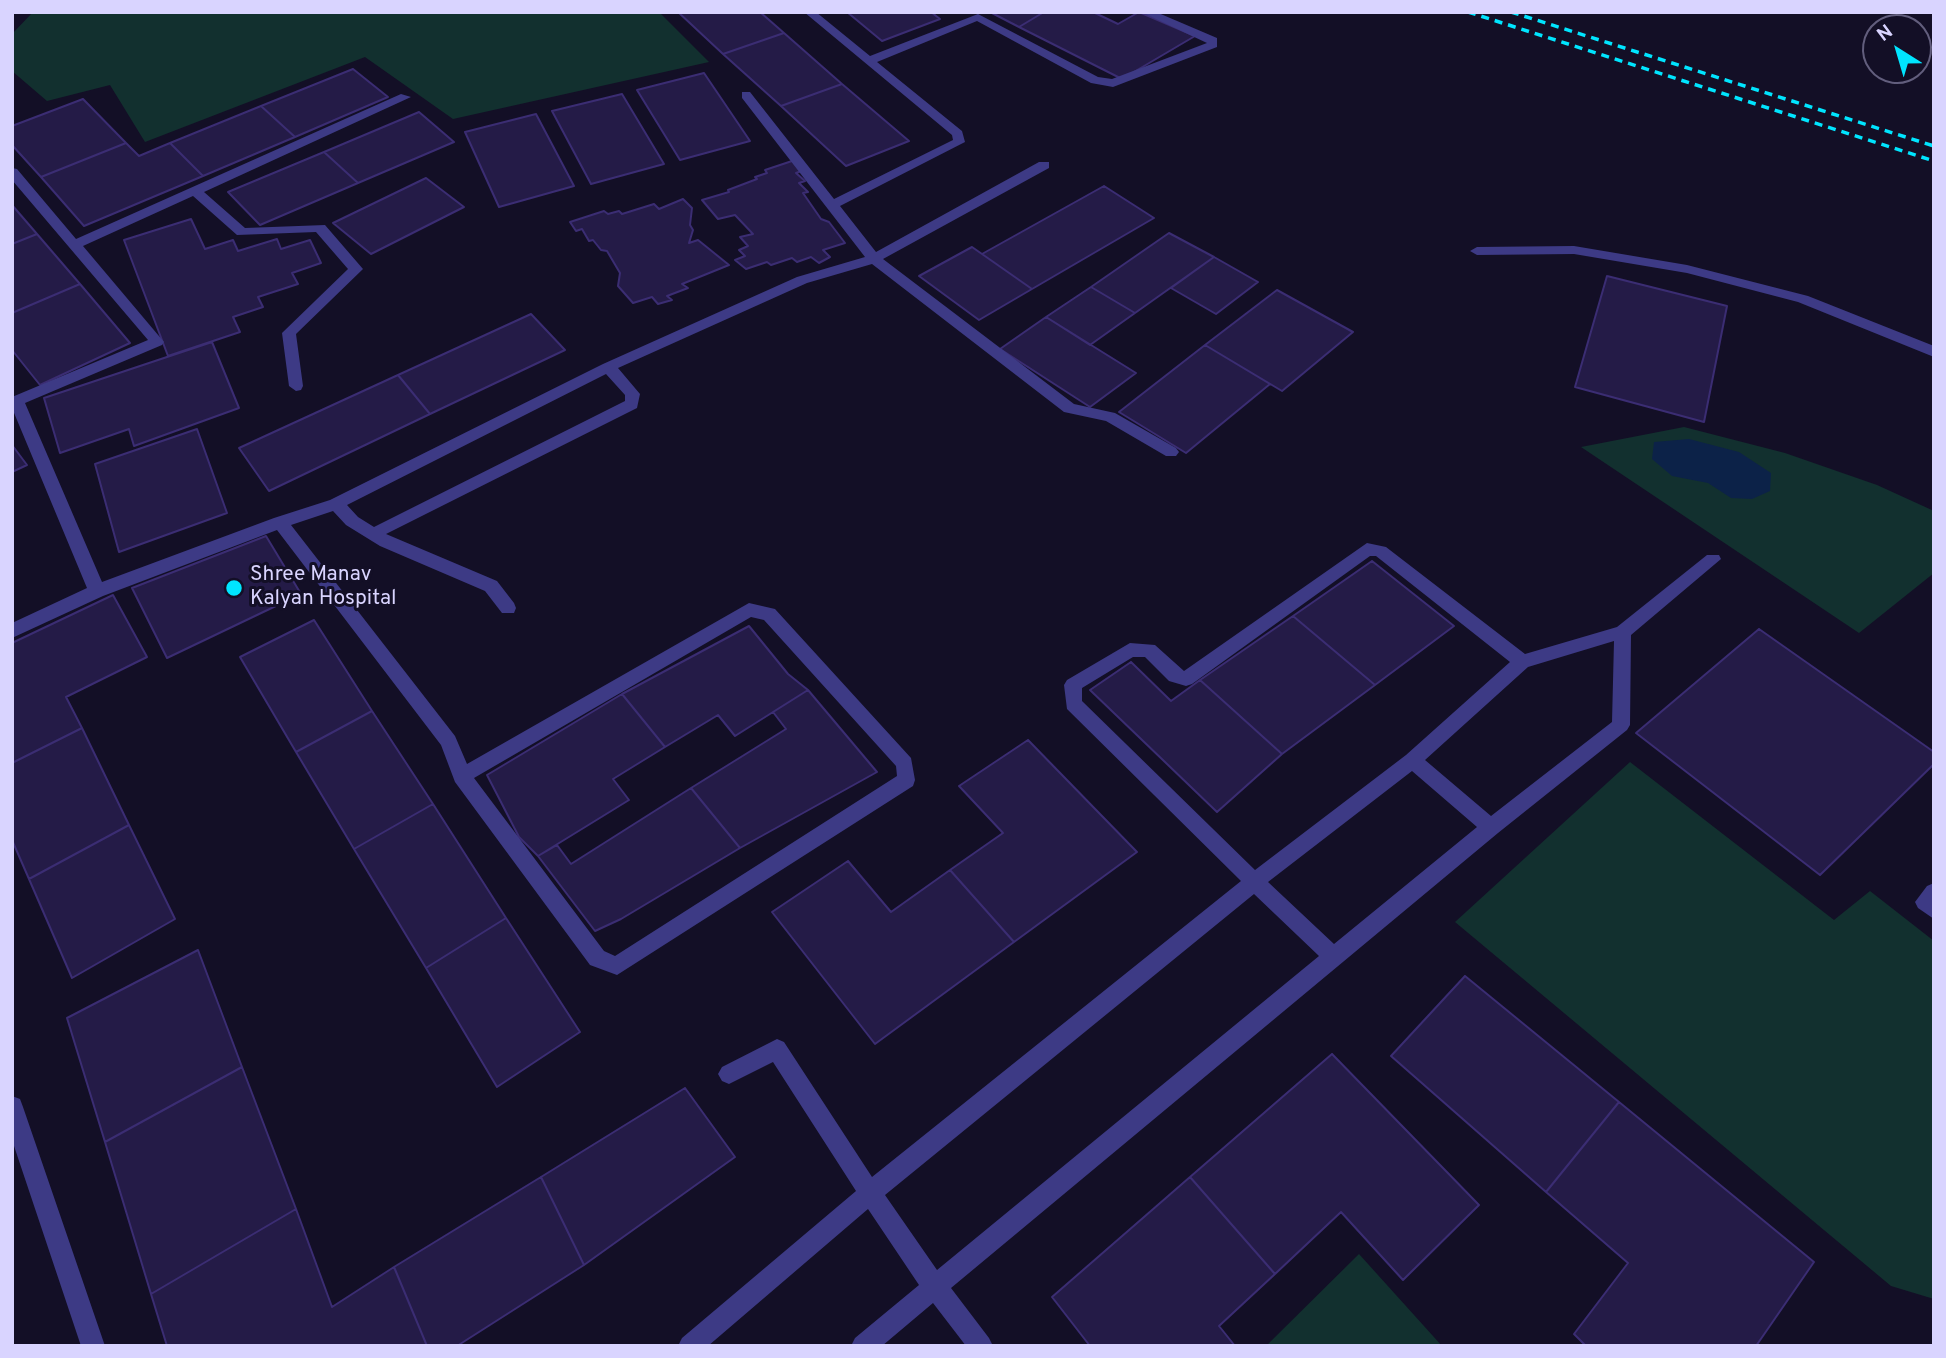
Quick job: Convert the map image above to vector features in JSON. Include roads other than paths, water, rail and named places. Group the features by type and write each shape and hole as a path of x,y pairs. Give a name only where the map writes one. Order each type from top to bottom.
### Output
{"street":[{"path":"809,12 958,134 959,142 832,205"},
{"path":"869,61 974,15 1095,80 1113,83 1213,45 1213,40 1146,12"},
{"path":"746,94 874,258 1069,408 1110,417 1171,452"},
{"path":"74,245 405,97"},
{"path":"12,631 97,591 279,522 337,503 608,367 802,280 874,258 1044,165"},
{"path":"12,172 157,342 17,401 97,591"},
{"path":"195,191 242,232 320,228 356,269 289,333 296,386"},
{"path":"1477,251 1574,250 1687,269 1803,299 1934,352"},
{"path":"373,534 632,404 633,394 608,367"},
{"path":"337,503 352,521 373,534 491,586 508,608"},
{"path":"279,522 449,741 462,776 597,958 617,967 906,780 905,763 769,614 749,610 462,776"},
{"path":"1334,957 1073,704 1073,685 1130,650 1149,650 1175,676 1186,679 1367,549 1380,551 1522,662"},
{"path":"691,1346 870,1193 1254,882 1412,760 1522,662 1623,632 1713,559"},
{"path":"863,1346 1491,827 1621,725 1623,632"},
{"path":"1412,760 1491,827"},
{"path":"1934,892 1925,902 1934,909"},
{"path":"729,1074 777,1049 870,1193 934,1286 981,1346"},
{"path":"12,1107 93,1346"}],"water":[{"path":"1689,439 1739,452 1771,473 1770,491 1752,499 1731,498 1708,483 1672,476 1652,459 1654,442"}],"railway":[{"path":"1468,12 1934,161"},
{"path":"1511,12 1934,146"}],"place":[{"name":"Shree Manav Kalyan Hospital","path":"234,588"}]}
